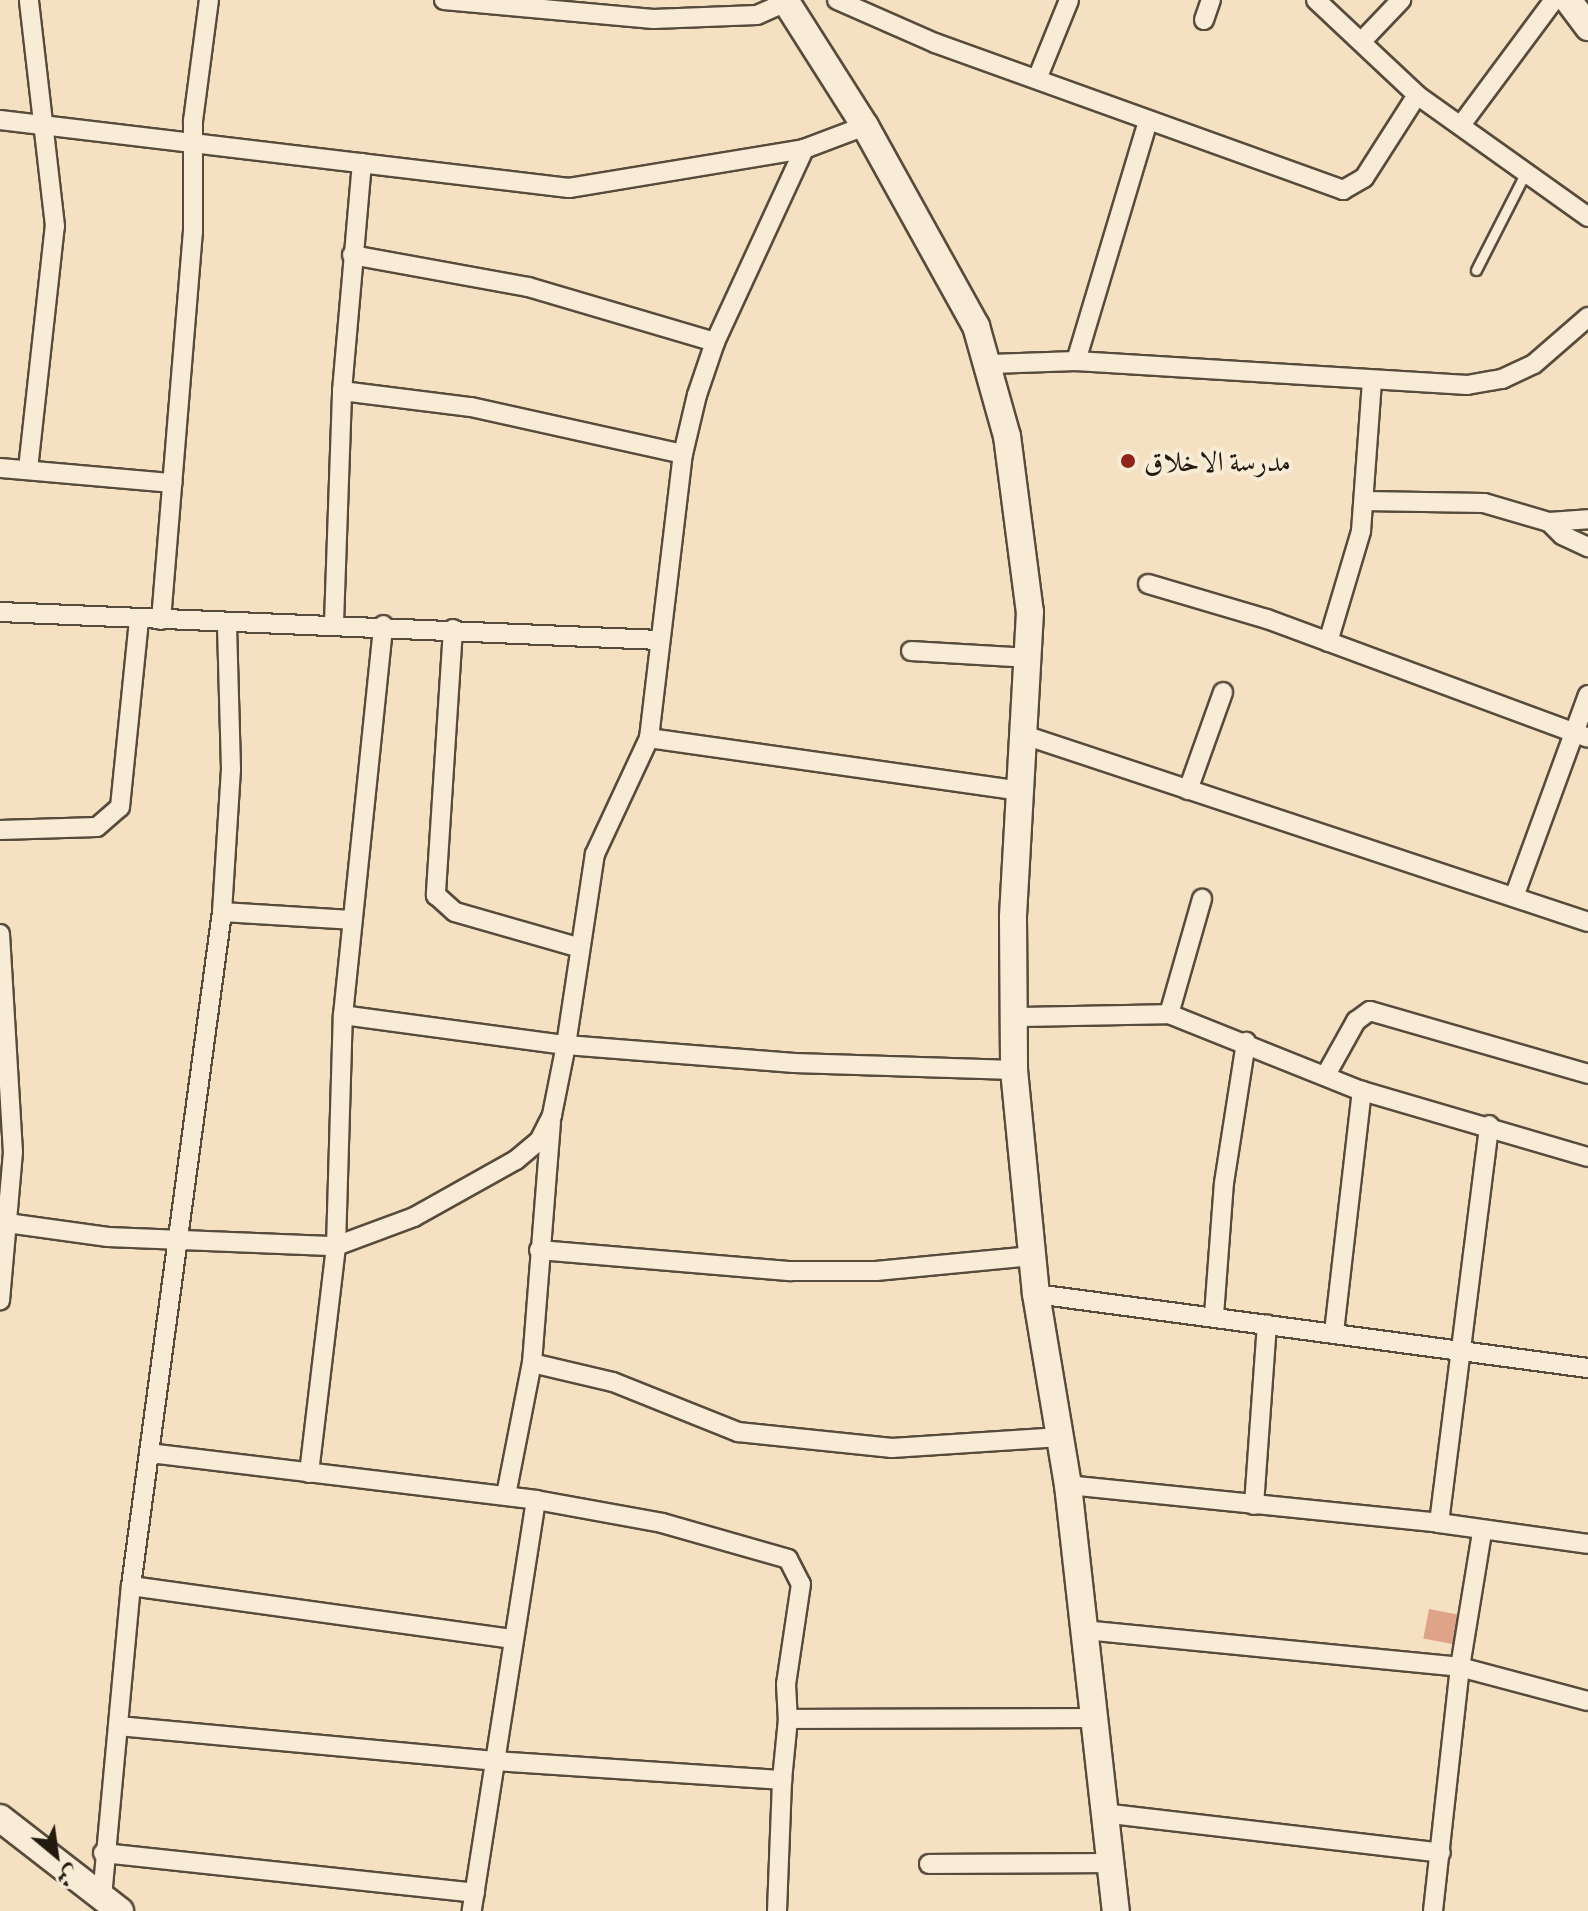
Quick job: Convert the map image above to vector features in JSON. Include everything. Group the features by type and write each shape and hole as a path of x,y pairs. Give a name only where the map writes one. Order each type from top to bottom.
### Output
{"street":[{"path":"28,469 55,240 29,0"},
{"path":"161,620 193,232 193,141 209,0"},
{"path":"444,0 653,19 757,15 787,1 865,126 976,326 991,364 1026,561 1030,658 1012,957 1017,1017 1014,1070 1036,1294 1068,1485 1090,1718 1116,1911"},
{"path":"837,0 1148,121 1343,190 1364,178 1417,95"},
{"path":"1037,79 1069,0"},
{"path":"1204,20 1211,0"},
{"path":"1316,0 1417,95 1588,217"},
{"path":"1362,41 1401,0"},
{"path":"1461,125 1554,0"},
{"path":"1568,0 1588,27"},
{"path":"0,120 43,122 569,188 804,149 865,126"},
{"path":"1076,361 1148,121"},
{"path":"506,1495 532,1363 552,1115 566,1045 577,947 595,854 649,738 683,454 715,342 804,149"},
{"path":"334,623 342,391 362,163"},
{"path":"352,255 528,287 715,342"},
{"path":"991,364 1076,361 1372,382 1467,385 1502,379 1534,364 1588,317"},
{"path":"1328,642 1352,569 1364,501 1372,382"},
{"path":"342,391 471,407 683,454"},
{"path":"0,468 172,483"},
{"path":"1364,501 1484,503 1549,522 1588,547"},
{"path":"1549,522 1588,519"},
{"path":"1148,584 1328,642 1582,736"},
{"path":"0,612 161,620 383,625 660,640"},
{"path":"0,830 97,827 120,807 139,619"},
{"path":"111,1904 103,1853 119,1726 131,1586 222,912 231,769 227,622"},
{"path":"309,1473 336,1246 343,1015 383,625"},
{"path":"453,629 436,895 455,912 577,947"},
{"path":"911,651 1030,658"},
{"path":"1188,790 1223,692"},
{"path":"1514,897 1582,736 1588,695"},
{"path":"1024,735 1588,922"},
{"path":"649,738 1021,791"},
{"path":"1169,1014 1202,899"},
{"path":"222,912 351,920"},
{"path":"0,934 11,1076 0,1300"},
{"path":"1327,1073 1356,1021 1370,1011 1588,1074"},
{"path":"1017,1017 1169,1014 1327,1073 1362,1091 1489,1125 1588,1157"},
{"path":"343,1015 566,1045 794,1063 1014,1070"},
{"path":"1214,1315 1224,1183 1246,1042"},
{"path":"1334,1332 1362,1091"},
{"path":"5,1222 177,1240 336,1246 414,1217 516,1160 539,1141 552,1115"},
{"path":"1439,1523 1489,1125"},
{"path":"539,1250 791,1271 876,1271 1032,1256"},
{"path":"1036,1294 1214,1315 1458,1353 1588,1368"},
{"path":"1254,1505 1267,1324"},
{"path":"532,1363 613,1382 738,1432 892,1448 1061,1437"},
{"path":"149,1453 506,1495 662,1523 788,1559 801,1584 786,1684 788,1719 782,1780 777,1911"},
{"path":"1068,1485 1439,1523 1482,1532 1588,1544"},
{"path":"103,1853 474,1902 536,1500"},
{"path":"1433,1911 1460,1667 1482,1532"},
{"path":"131,1586 513,1639"},
{"path":"1084,1630 1460,1667 1588,1701"},
{"path":"788,1719 1090,1718"},
{"path":"119,1726 496,1761 782,1780"},
{"path":"1103,1813 1441,1853"},
{"path":"0,1818 111,1904"},
{"path":"929,1864 1108,1863"}],"lane":[{"path":"1476,270 1526,172"}],"building":[{"path":"1429,1609 1460,1615 1455,1645 1423,1638"}],"place":[{"name":"مدرسة الاخلاق","path":"1128,461"}]}
